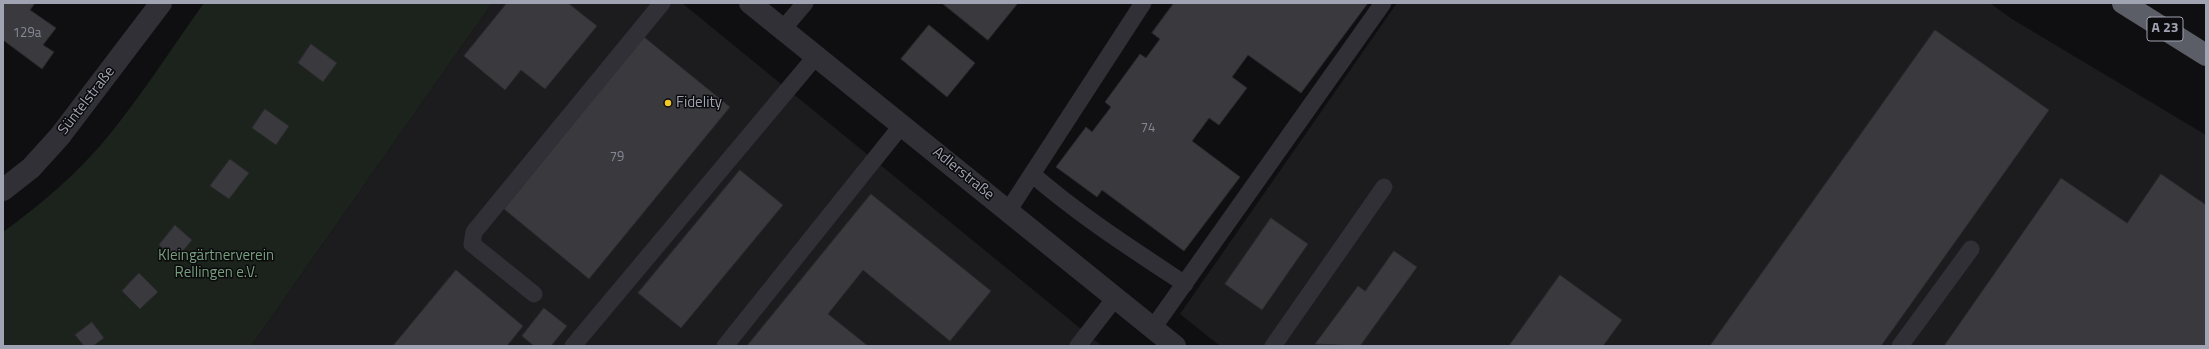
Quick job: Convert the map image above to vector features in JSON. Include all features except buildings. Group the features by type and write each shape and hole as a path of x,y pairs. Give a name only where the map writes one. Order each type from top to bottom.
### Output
{"highway":[{"name":"A 23","path":"2123,3 2206,55"}],"street":[{"name":"Süntelstraße","path":"3,190 31,168 60,136 161,3"},
{"name":"Adlerstraße","path":"750,3 1175,346"}],"lane":[{"path":"534,294 472,244 474,232 662,3"},
{"path":"783,30 805,3"},
{"path":"1008,211 1143,3"},
{"path":"1153,328 1383,3"},
{"path":"573,346 816,56"},
{"path":"725,346 902,125"},
{"path":"1032,174 1059,198 1185,284"},
{"path":"1273,346 1384,187"},
{"path":"1900,346 1971,249"},
{"path":"1078,346 1115,298"}],"shaded area":[{"path":"492,3 682,3 1102,346 251,346"},
{"path":"1397,3 1990,3 2012,19 2206,135 2206,346 1220,346 1180,314"}],"green space":[{"name":"Kleingärtnerverein Rellingen e.V.","path":"204,3 492,3 251,346 3,346 3,232 60,186 98,148 135,102"}],"place":[{"name":"Fidelity","path":"668,103"}]}
